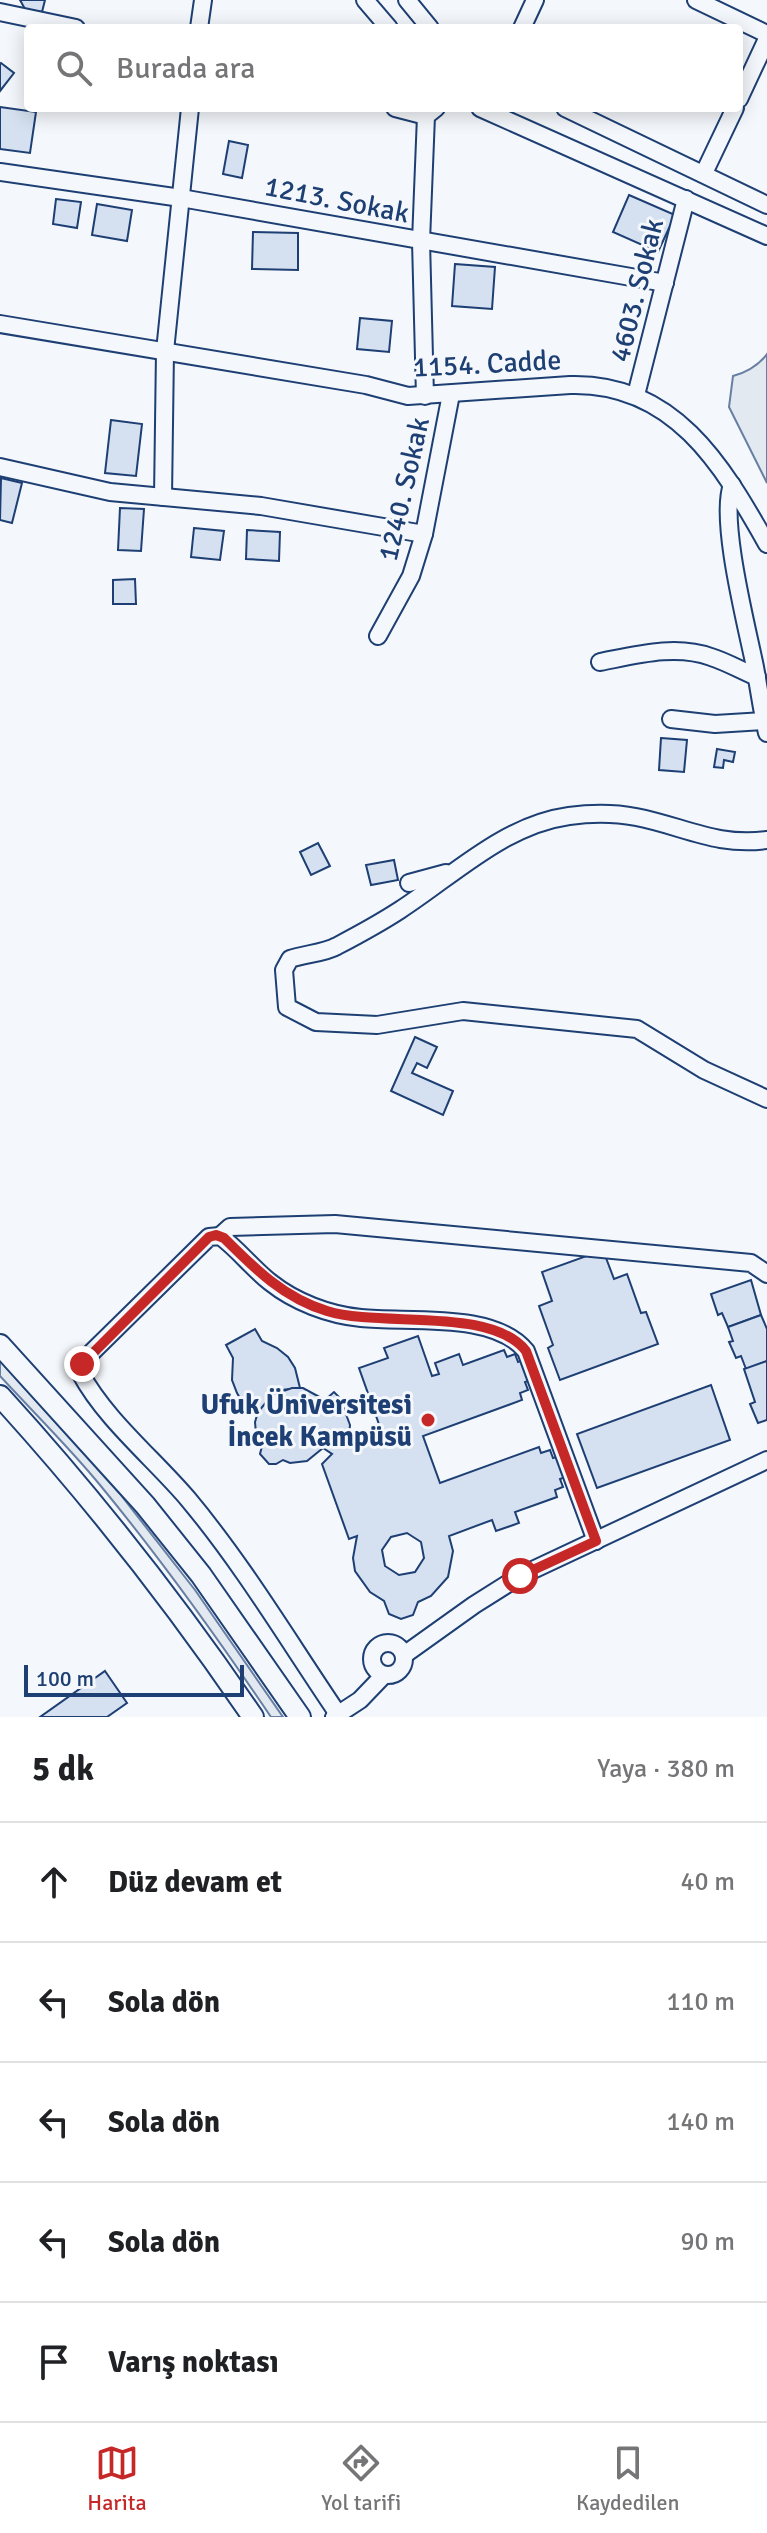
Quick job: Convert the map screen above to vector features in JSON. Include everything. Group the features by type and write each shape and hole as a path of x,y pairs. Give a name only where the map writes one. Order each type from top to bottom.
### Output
{"main road":[{"path":"0,1345 145,1505 201,1575 300,1717"},
{"path":"0,1396 153,1576 253,1717"}],"street":[{"path":"200,24 203,0"},
{"path":"365,0 386,24"},
{"path":"407,0 427,24"},
{"path":"524,24 535,0"},
{"path":"696,0 767,36 743,90"},
{"path":"0,12 57,24"},
{"path":"163,497 165,351 190,112"},
{"name":"1240. Sokak","path":"425,396 421,241 431,112"},
{"path":"489,112 767,236"},
{"path":"574,112 767,205"},
{"path":"704,173 733,112"},
{"name":"1213. Sokak","path":"0,172 181,198 665,283"},
{"name":"4603. Sokak","path":"636,395 686,199"},
{"name":"1154. Cadde","path":"0,324 366,385 408,396 593,384 636,395 651,402 692,435 721,467 766,538"},
{"name":"1240. Sokak","path":"378,636 411,576 424,534 451,394"},
{"path":"0,467 110,492 287,510 424,534"},
{"path":"671,719 766,727 735,566 729,516 732,485"},
{"path":"600,662 648,653 684,651 709,656 757,677"},
{"path":"767,840 720,841 637,817 611,814 544,820 500,840 399,910 335,948 290,959 284,970 287,1007 316,1022 377,1025 463,1011 637,1029 704,1070 767,1099"},
{"path":"409,883 463,867"},
{"path":"384,1675 373,1665 376,1649 392,1643 404,1655 405,1661 400,1671 384,1675 360,1700 336,1716 234,1559 189,1500 118,1422 81,1374 82,1364 88,1355 209,1237 220,1236 230,1227 335,1224 751,1263 767,1274"},
{"path":"220,1236 269,1282 313,1307 363,1318 491,1328 516,1340 526,1351 596,1541"},
{"path":"404,1655 494,1591 546,1563 767,1460"}],"shaded area":[{"path":"767,354 767,483 729,407 733,376 752,368"},
{"path":"0,1361 120,1494 195,1590 283,1717 271,1717 123,1513 76,1457 0,1376"}],"building":[{"path":"20,0 45,0 42,12 25,9"},
{"path":"0,64 14,73 0,91"},
{"path":"0,107 36,112 30,153 0,149"},
{"path":"229,141 248,145 242,178 223,174"},
{"path":"629,195 675,215 658,252 613,232"},
{"path":"56,199 81,202 77,228 53,224"},
{"path":"97,204 132,210 127,241 92,235"},
{"path":"253,232 298,233 298,270 252,269"},
{"path":"455,264 495,267 492,309 452,306"},
{"path":"360,318 392,321 389,352 357,349"},
{"path":"111,420 142,424 136,476 105,473"},
{"path":"1,478 22,483 12,523 0,520"},
{"path":"120,508 144,509 141,551 118,550"},
{"path":"194,528 224,531 220,560 191,557"},
{"path":"247,530 280,532 279,561 246,559"},
{"path":"135,579 136,604 113,604 113,580"},
{"path":"661,738 687,740 684,772 659,770"},
{"path":"717,749 735,752 733,762 724,760 723,768 714,767"},
{"path":"318,843 330,866 311,875 300,852"},
{"path":"394,860 398,880 371,885 366,865"},
{"path":"415,1037 437,1047 427,1068 417,1063 412,1073 453,1091 443,1115 391,1091"},
{"path":"603,1250 614,1279 627,1274 641,1313 646,1312 658,1344 560,1380 548,1348 553,1345 539,1306 552,1301 542,1272"},
{"path":"751,1280 761,1315 728,1327 722,1313 718,1315 711,1294"},
{"path":"761,1315 767,1329 767,1361 746,1369 741,1356 736,1358 729,1342 733,1341 728,1327"},
{"path":"255,1329 262,1341 288,1357 295,1368 300,1388 281,1390 272,1395 257,1415 244,1405 237,1393 232,1380 233,1358 226,1345"},
{"path":"418,1336 432,1376 439,1374 435,1363 459,1354 463,1365 504,1350 507,1357 515,1354 518,1362 528,1358 536,1378 525,1382 528,1390 520,1393 522,1400 423,1436 440,1483 539,1447 541,1453 550,1450 553,1458 563,1455 570,1475 560,1479 563,1487 555,1490 557,1497 515,1512 519,1523 496,1531 492,1520 449,1536 453,1551 448,1577 431,1596 418,1602 413,1615 401,1619 389,1614 384,1601 370,1592 355,1571 353,1558 357,1536 349,1539 322,1464 332,1454 323,1448 307,1461 290,1463 283,1460 269,1464 260,1454 262,1446 258,1447 257,1444 255,1422 258,1412 272,1395 292,1388 303,1388 325,1400 334,1392 340,1398 350,1425 348,1442 381,1430 359,1368 388,1358 384,1348","holes":["407,1533 421,1542 424,1558 415,1572 399,1575 385,1566 382,1550 391,1537"]},
{"path":"767,1361 767,1420 758,1423 750,1404 755,1402 744,1369"},
{"path":"711,1385 730,1440 597,1488 577,1434"},
{"path":"105,1671 127,1703 107,1717 40,1717"}],"place":[{"name":"Ufuk Üniversitesi İncek Kampüsü","path":"428,1420"}],"route":[{"path":"82,1364 209,1237 216,1235 224,1238 269,1282 313,1307 346,1316 491,1328 509,1335 526,1351 596,1541 520,1576"}]}
